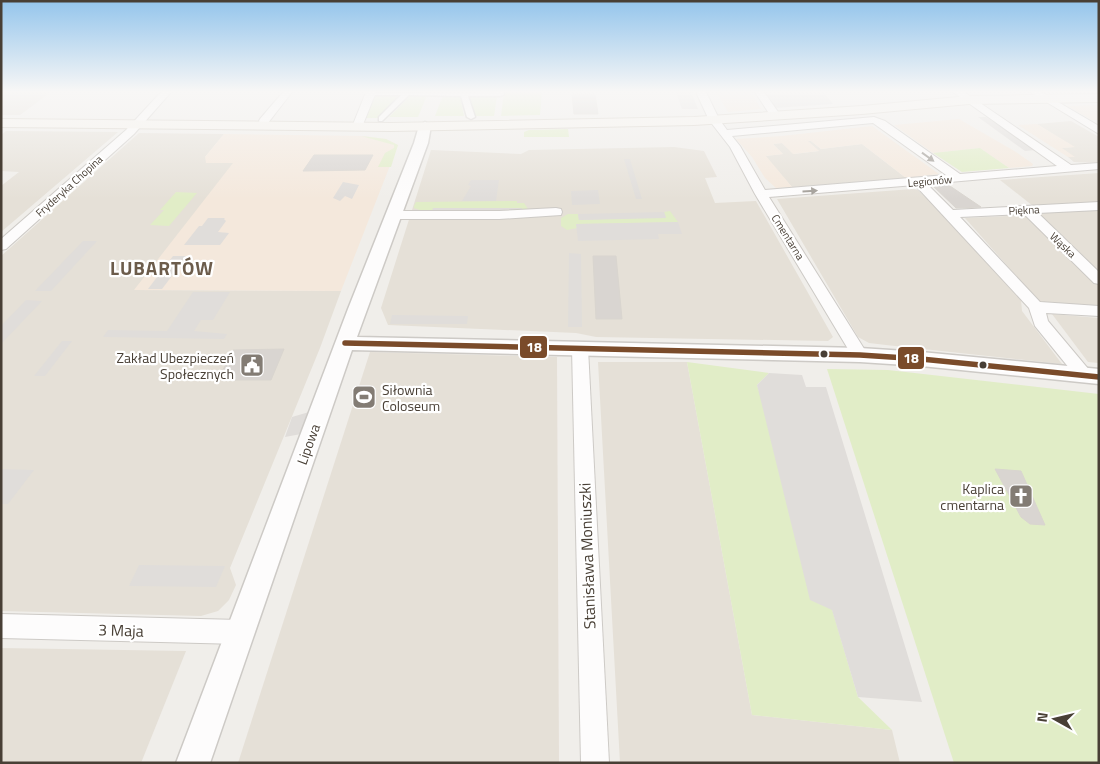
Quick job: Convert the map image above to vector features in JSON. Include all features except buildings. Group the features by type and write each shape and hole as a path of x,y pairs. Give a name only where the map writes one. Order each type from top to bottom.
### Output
{"street":[{"name":"Fryderyka Chopina","path":"1,246 134,128"},
{"name":"Lipowa","path":"193,763 345,342 422,141 425,128"},
{"name":"Cmentarna","path":"720,128 739,153 860,355"},
{"path":"725,133 783,128"},
{"path":"886,128 959,179"},
{"path":"1009,128 1068,168"},
{"name":"Legionów","path":"762,194 1099,166"},
{"path":"919,182 1036,307 1041,322 1091,376"},
{"name":"Piękna","path":"950,214 1099,206"},
{"name":"Wąska","path":"1027,210 1099,280"},
{"path":"394,215 508,215 556,212"},
{"path":"1036,307 1099,311"},
{"path":"345,342 860,355 1091,376"},
{"name":"Stanisława Moniuszki","path":"580,348 595,763"},
{"name":"3 Maja","path":"1,626 240,632"}],"shaded area":[{"path":"857,128 874,128 939,174 906,178 862,144 821,149 811,141 808,141 819,151 793,154 782,143 773,144 783,154 766,156 792,187 776,188 765,178 752,157 736,139"},
{"path":"898,128 974,128 1033,164 1032,166 1009,168 980,148 933,153"},
{"path":"993,128 1002,128 1036,150 1025,151"},
{"path":"1022,128 1043,128 1075,147 1062,148 1075,157 1068,157"},
{"path":"1043,128 1083,128 1099,137 1099,163 1074,162 1068,157 1074,157 1061,148 1074,147"},
{"path":"6,131 118,132 1,232 1,186 19,172 1,171 1,135"},
{"path":"139,133 224,134 205,157 234,163 135,290 341,291 320,348 230,568 236,585 229,600 218,611 201,616 1,611 1,256"},
{"path":"224,134 364,136 386,139 398,145 341,291 134,290 233,163 206,163 205,157"},
{"path":"807,141 811,141 821,149 862,144 906,178 792,187 765,156 783,154 773,144 782,143 794,154 819,151"},
{"path":"674,147 704,151 717,177 705,178 715,203 756,201 833,337 828,341 596,337 576,333 388,325 381,308 431,150 521,154 529,150"},
{"path":"624,159 630,159 642,199 636,199"},
{"path":"1099,173 1099,202 1033,206 1000,180"},
{"path":"471,180 499,180 496,201 462,201 471,186 468,185"},
{"path":"343,182 359,185 352,199 345,196 340,201 333,198"},
{"path":"598,190 600,204 572,205 571,191"},
{"path":"918,190 1021,300 1022,311 1062,364 869,343 858,337 777,199"},
{"path":"433,208 522,208 521,212 432,211"},
{"path":"1099,208 1099,275 1035,214"},
{"path":"664,212 666,218 579,220 578,214"},
{"path":"1029,215 1099,285 1099,305 1041,304 965,218"},
{"path":"208,218 225,218 226,221 218,232 229,233 220,245 184,245 199,226 202,226"},
{"path":"678,222 682,234 658,234 659,239 578,241 576,224"},
{"path":"83,241 97,241 51,291 35,291"},
{"path":"569,253 581,254 582,327 568,327"},
{"path":"173,256 187,256 162,289 148,289"},
{"path":"193,292 230,292 213,320 201,320 194,331 227,334 224,339 103,337 108,330 167,331"},
{"path":"26,300 42,301 1,344 1,326"},
{"path":"1052,314 1099,318 1099,363 1088,362"},
{"path":"392,315 468,316 467,324 390,324"},
{"path":"62,341 72,341 45,376 34,376"},
{"path":"370,352 557,357 559,763 238,763"},
{"path":"598,362 687,362 752,715 892,730 900,763 620,763"},
{"path":"769,373 802,375 806,387 826,387 922,702 858,697 832,610 810,600 757,385"},
{"path":"309,412 301,434 285,437 292,417"},
{"path":"1,469 34,470 8,504 1,504"},
{"path":"139,565 225,566 216,587 129,586"},
{"path":"1,648 186,651 141,763 1,763"}],"green space":[{"path":"568,129 569,137 524,137 524,132 529,130"},
{"path":"361,136 386,139 398,145 391,167 378,167 385,153 394,148 394,145"},
{"path":"980,148 1009,168 962,172 933,153"},
{"path":"176,192 197,193 169,226 150,225 164,210 160,210"},
{"path":"517,201 517,203 524,203 530,212 521,213 522,209 426,212 414,208 416,202"},
{"path":"670,211 678,222 577,224 577,228 567,230 561,226 561,218 568,214 578,214 579,220 666,217 664,212"},
{"path":"687,362 769,373 757,385 832,609 858,697 892,730 752,715"},
{"path":"827,369 888,370 1099,394 1099,763 954,763"}],"transit line":[{"name":"18","path":"345,343 860,355 921,359 1099,377"}],"place":[{"name":"Zakład Ubezpieczeń Społecznych","path":"252,365"},
{"name":"Siłownia Coloseum","path":"364,397"},
{"name":"Kaplica cmentarna","path":"1021,496"}],"district":[{"name":"LUBARTÓW","path":"162,267"}]}
